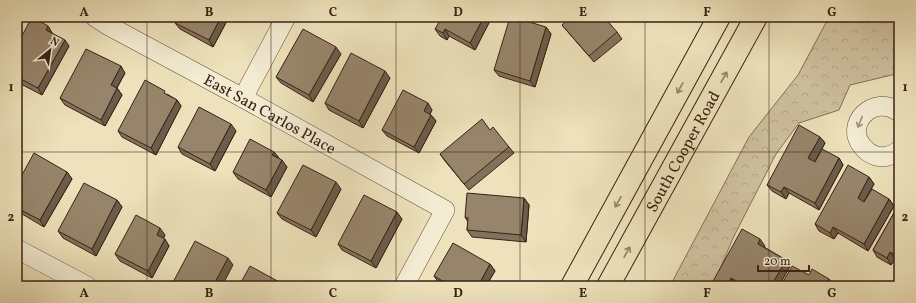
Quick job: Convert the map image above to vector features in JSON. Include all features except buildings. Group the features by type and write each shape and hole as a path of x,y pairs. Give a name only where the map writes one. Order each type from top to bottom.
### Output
{"main road":[{"name":"South Cooper Road","path":"572,286 719,17"},
{"name":"South Cooper Road","path":"608,286 756,17"}],"street":[{"name":"East San Carlos Place","path":"95,17 445,210 404,286"},
{"path":"243,98 286,17"},
{"path":"898,153 881,157 873,155 866,151 861,145 857,130 862,115 868,110 884,106 899,112"},
{"path":"17,249 87,286"}],"green space":[{"path":"829,17 899,17 899,68 896,74 850,85 839,110 799,123 776,154 733,238 713,286 670,286 749,137 798,75"}]}
